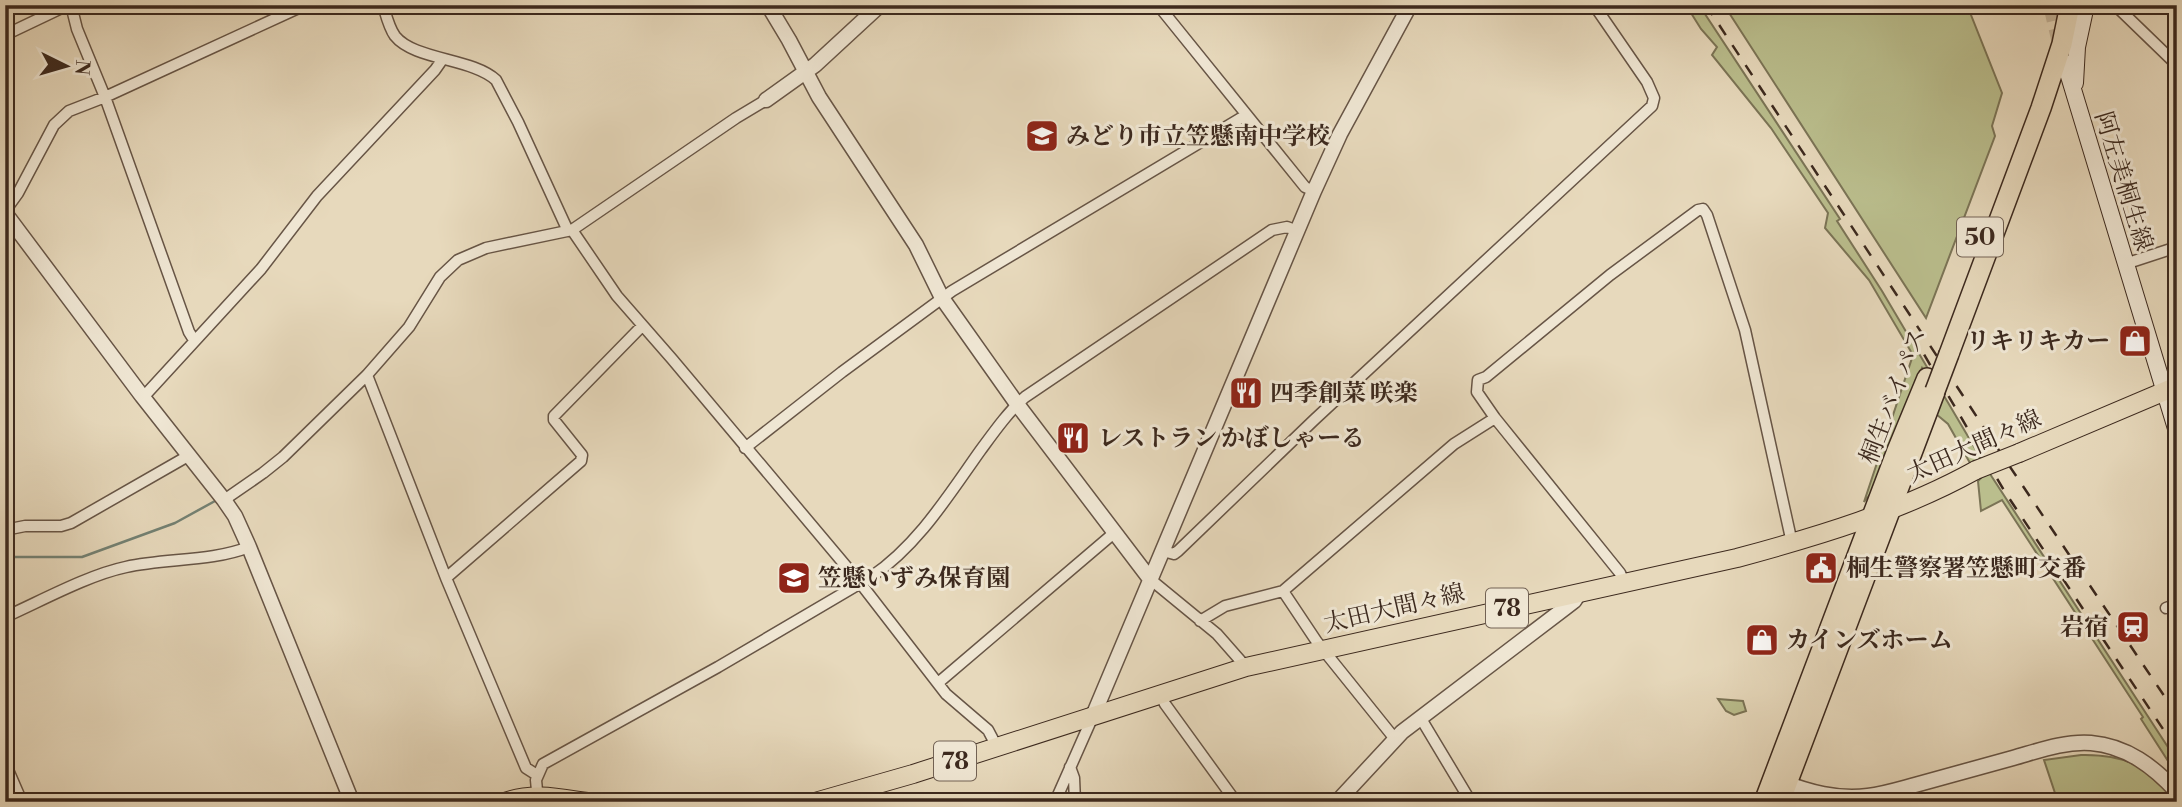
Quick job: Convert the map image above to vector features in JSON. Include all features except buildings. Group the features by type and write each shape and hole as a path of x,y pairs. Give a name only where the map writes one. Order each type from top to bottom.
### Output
{"highway":[{"name":"桐生バイパス","path":"1945,348 2046,53 2056,5"},
{"name":"桐生バイパス","path":"1763,802 1780,788 1945,348 2042,108 2062,44 2070,5"}],"main road":[{"path":"2075,96 2077,47 2086,5"},
{"name":"阿左美桐生線","path":"2064,63 2125,264 2171,389 2177,432"},
{"name":"太田大間々線","path":"815,802 1246,667 1737,558 1792,543 1944,488 1976,471 2171,389"},
{"path":"505,802 538,799 587,802"}],"street":[{"path":"5,35 70,5 194,340"},
{"path":"305,5 69,111 54,125 5,212 235,516 250,547 352,802"},
{"path":"383,5 393,32 404,44 442,60 452,60 496,80 519,122 570,231 617,296 861,584 946,694 984,725 997,747"},
{"path":"768,5 819,97 916,245 942,298 1017,404 1150,579 1228,644 1246,667"},
{"path":"225,500 283,457 367,375 409,327 440,277 458,260 486,248 570,231 806,72 880,5"},
{"path":"1158,5 1305,187 1314,191"},
{"path":"1055,802 1314,191 1340,134 1410,5"},
{"path":"1163,551 1170,554 1178,551 1314,420 1652,106 1654,98 1647,82 1594,5"},
{"path":"2116,6 2177,65"},
{"path":"142,396 261,269 317,196 442,60"},
{"path":"746,448 942,298 1246,115"},
{"path":"1623,582 1620,573 1495,418 1477,392 1478,380 1486,377 1609,275 1698,210 1703,209 1707,215 1745,330 1792,543"},
{"path":"538,799 537,775 543,764 718,667 861,584 890,564 923,530 1017,404 1272,230 1287,227 1298,230"},
{"path":"2125,264 2177,247"},
{"path":"446,578 581,461 582,456 554,420 554,416 642,326"},
{"path":"367,375 446,578 526,768 537,775"},
{"path":"1200,621 1225,606 1283,591 1454,444 1495,418"},
{"path":"5,530 71,523 188,456"},
{"path":"938,682 1114,533"},
{"path":"5,617 101,575 126,567 191,560 250,547"},
{"path":"1283,591 1317,642 1395,739"},
{"path":"1337,802 1395,739 1420,717 1574,601 1580,592"},
{"path":"1160,694 1236,802"},
{"path":"1420,717 1471,802"},
{"path":"1780,788 1832,796 1869,796 2060,745 2091,743 2122,750 2143,761 2177,792"},
{"path":"5,763 22,802"},
{"path":"1070,767 1075,784 1075,802"}],"green space":[{"path":"1686,5 1699,5 1840,219 1837,221 1882,291 1992,477 2177,761 2177,775 2141,719 2143,717 2002,500 1981,511 1978,481 1981,478 1975,463 1970,463 1948,424 1936,414 1942,399 1922,368 1872,492 1864,502 1913,355 1869,280 1825,228 1828,213 1771,128 1712,55 1717,47 1701,29"},
{"path":"1724,5 1967,5 2002,93 1992,126 1995,136 1926,318"},
{"path":"1718,699 1743,701 1746,711 1734,715 1726,711"},
{"path":"2081,755 2112,757 2135,765 2146,771 2177,802 2066,802 2065,799 2057,799 2044,760"}],"waterway":[{"path":"5,557 82,557 175,523 215,501"}],"tunnel":[{"path":"2051,5 2061,47"}],"railway":[{"path":"1706,5 1998,449 2177,715"},
{"path":"1912,334 2005,492 2177,750"}],"place":[{"name":"みどり市立笠懸南中学校","path":"1042,136"},
{"name":"リキリキカー","path":"2135,341"},
{"name":"四季創菜 咲楽","path":"1246,393"},
{"name":"レストラン かぼしゃーる","path":"1073,438"},
{"name":"桐生警察署笠懸町交番","path":"1821,568"},
{"name":"笠懸いずみ保育園","path":"794,578"},
{"name":"岩宿","path":"2133,627"},
{"name":"カインズホーム","path":"1762,640"}]}
